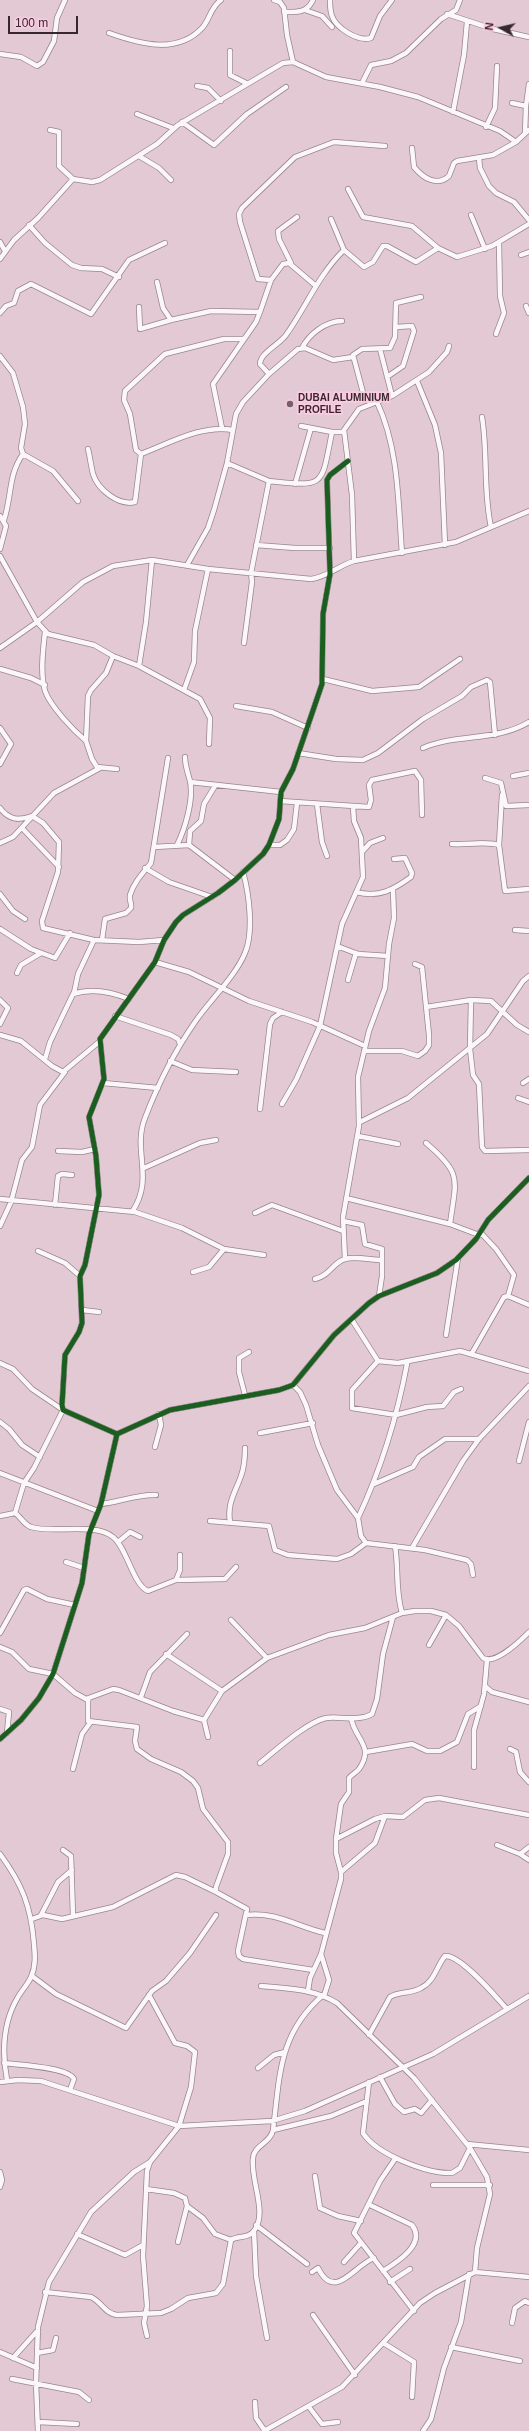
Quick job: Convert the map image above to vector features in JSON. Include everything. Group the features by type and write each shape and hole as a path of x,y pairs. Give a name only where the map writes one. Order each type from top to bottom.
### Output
{"street":[{"path":"0,54 21,57 36,66 43,62 56,37 57,18 65,0"},
{"path":"109,34 143,44 177,44 194,37 209,20 214,7 221,0"},
{"path":"274,0 283,6 293,62"},
{"path":"305,10 310,7 313,0"},
{"path":"330,0 332,16 336,23 345,31 366,39 371,38 380,16 392,0"},
{"path":"362,83 371,65 391,61 406,53 447,14 456,10 460,0"},
{"path":"284,12 305,10 322,16 332,27"},
{"path":"447,14 467,22 529,37"},
{"path":"453,112 464,55 467,22"},
{"path":"230,51 230,75 235,79 246,83"},
{"path":"50,130 59,132 60,167 73,178 95,182 139,156 182,122 220,101 246,83 283,63 293,62 321,76 362,83 418,97 500,132 516,142"},
{"path":"486,127 495,108 497,66"},
{"path":"412,148 414,167 422,176 434,180 445,180 450,176 454,163 457,161 479,158 498,153 516,142 527,131 526,106 529,84"},
{"path":"197,86 208,88 220,101"},
{"path":"182,122 213,145 247,114 286,87"},
{"path":"512,103 526,106"},
{"path":"137,114 173,128"},
{"path":"271,280 258,279 252,268 239,214 246,202 294,156 334,142 385,146"},
{"path":"139,156 159,168 171,180"},
{"path":"479,158 480,168 489,186 496,193 514,202 529,220"},
{"path":"0,259 5,251 73,178"},
{"path":"348,188 362,217 412,226 438,248 457,257 485,249 499,243 529,224"},
{"path":"471,215 485,249"},
{"path":"297,217 278,231 279,239 291,263 316,286"},
{"path":"331,219 344,250 364,267 373,262 383,246 416,262 438,248"},
{"path":"29,225 45,243 72,265 81,268 102,269 119,277"},
{"path":"0,242 5,251"},
{"path":"0,313 6,306 14,302 18,291 31,284 91,314 119,277 129,260 165,243"},
{"path":"496,334 504,312 500,296 499,243"},
{"path":"269,374 260,364 261,358 284,337 331,263 344,250"},
{"path":"521,255 529,252"},
{"path":"222,428 213,384 256,322 271,280 283,264 291,263"},
{"path":"157,282 163,308 171,320"},
{"path":"302,348 333,360 353,357 354,354 362,349 380,349 392,346 396,327 396,303 421,298"},
{"path":"526,306 529,313"},
{"path":"139,307 140,329 211,311 260,312"},
{"path":"187,565 209,523 227,463 236,414 243,402 269,374 302,348 318,330 342,321"},
{"path":"387,376 403,366 414,331 412,326 396,327"},
{"path":"140,454 136,450 130,414 124,400 124,391 131,383 165,354 224,340 243,339"},
{"path":"354,561 352,495 344,432 360,409 392,396 417,381 439,362 449,346"},
{"path":"380,349 392,396"},
{"path":"0,356 13,372 23,407 25,424 21,448 23,454 53,471 78,501"},
{"path":"353,357 366,400 377,402"},
{"path":"417,381 434,425 441,453 445,545"},
{"path":"377,402 387,424 393,448 402,553"},
{"path":"482,418 485,444 488,512 491,526"},
{"path":"302,426 332,432 344,432"},
{"path":"140,454 203,431 222,428 232,430"},
{"path":"295,484 311,428"},
{"path":"227,463 269,481 311,484 321,479 327,466 332,432"},
{"path":"88,449 95,478 108,494 114,499 134,503 140,454"},
{"path":"0,549 6,526 2,518 9,505 13,472 23,454"},
{"path":"0,1226 11,1202 22,1160 32,1147 40,1105 65,1072 99,1042 115,1016 156,962 164,940 183,915 212,897 235,880 263,854 268,845 279,819 281,792 294,769 323,679 323,614 330,574 328,478 348,461"},
{"path":"244,643 252,582 251,573 269,481"},
{"path":"0,648 37,622 83,582 113,566 152,560 208,569 305,580 319,578 330,574 345,564 354,561 445,545 463,540 491,526 529,511"},
{"path":"256,545 295,548 330,548"},
{"path":"0,556 37,622 45,632 51,635 85,642 113,656 139,666 200,699 208,710 211,725 210,744"},
{"path":"139,666 146,622 152,560"},
{"path":"184,690 194,662 195,631 208,569"},
{"path":"45,632 42,656 44,685 48,696 62,716 86,741"},
{"path":"100,768 92,759 86,741 89,693 106,674 113,656"},
{"path":"323,679 372,691 419,687 460,659"},
{"path":"0,669 31,678 44,685"},
{"path":"298,753 336,759 363,760 378,754 423,719 462,696 471,687 487,680 490,682 495,735"},
{"path":"236,706 272,712 308,728"},
{"path":"423,748 442,743 495,735 529,722"},
{"path":"0,728 10,744 0,764"},
{"path":"177,845 188,808 190,782 186,771 185,757"},
{"path":"102,940 105,919 126,913 131,908 130,896 146,868 151,863 168,758"},
{"path":"0,842 11,839 54,793 100,768 117,769"},
{"path":"280,801 353,807 370,806 369,785 372,780 415,771 421,780 422,815"},
{"path":"513,776 529,773"},
{"path":"485,778 499,782 502,787 506,806 529,805"},
{"path":"190,782 215,786 281,792"},
{"path":"189,845 190,831 201,821 204,804 215,786"},
{"path":"502,787 499,845 505,891 529,889"},
{"path":"268,845 280,845 291,835 297,803"},
{"path":"317,804 322,842 327,856"},
{"path":"282,1104 296,1080 320,1026 342,924 363,877 361,838 354,821 353,807"},
{"path":"0,808 6,815 19,820 32,816 43,823 58,840 59,867 42,926 45,929 70,933 94,940 139,942 164,940"},
{"path":"22,828 59,867"},
{"path":"362,852 370,843 383,838"},
{"path":"452,844 468,846 485,843 499,845"},
{"path":"154,847 189,845 235,880"},
{"path":"356,892 369,895 393,890 412,875 404,858 394,859"},
{"path":"146,868 169,882 212,897"},
{"path":"132,1212 143,1190 144,1168 140,1133 158,1088 170,1061 180,1044 221,988 246,950 249,925 246,883 243,872"},
{"path":"345,1259 343,1221 360,1122 357,1090 364,1048 385,988 394,918 393,890"},
{"path":"0,894 13,911 25,919"},
{"path":"0,928 40,953 55,958 70,933"},
{"path":"515,930 529,931"},
{"path":"45,1059 55,1031 74,993 78,974 94,940"},
{"path":"337,946 356,953 388,956"},
{"path":"17,973 21,965 40,953"},
{"path":"348,980 356,953"},
{"path":"156,962 189,972 221,988 355,1040 364,1048 402,1051 418,1056 423,1054 430,1041 422,968 415,964"},
{"path":"360,1122 408,1098 470,1049 487,1034 523,980 529,976"},
{"path":"74,993 99,992 128,999"},
{"path":"0,1000 8,1008 0,1024"},
{"path":"426,1007 471,1000 491,1000 517,1025 529,1032"},
{"path":"471,1000 470,1049 473,1075 479,1084 483,1149 485,1152 529,1150"},
{"path":"260,1109 270,1024 273,1018 282,1012"},
{"path":"115,1016 171,1035 178,1039 180,1044"},
{"path":"0,1035 20,1041 55,1068 65,1072"},
{"path":"15,1513 24,1483 40,1457 63,1410 66,1355 79,1332 82,1310 80,1276 85,1265 97,1208 98,1176 90,1114 103,1083 104,1063 99,1042"},
{"path":"170,1061 192,1070 236,1072"},
{"path":"523,1083 529,1079"},
{"path":"103,1083 158,1088"},
{"path":"518,1098 529,1102"},
{"path":"358,1136 398,1144"},
{"path":"144,1168 200,1143 216,1140"},
{"path":"426,1143 447,1161 453,1171 454,1191 450,1224"},
{"path":"58,1151 82,1152 95,1149"},
{"path":"54,1205 56,1180 58,1176 62,1174 72,1175"},
{"path":"0,1363 13,1369 32,1389 63,1410 116,1434 158,1414 245,1395 279,1390 292,1385 334,1335 369,1303 379,1296 437,1273 458,1258 480,1234 488,1220 529,1178"},
{"path":"346,1198 450,1224 480,1234 496,1249 514,1275 508,1296 504,1297 482,1332 472,1353"},
{"path":"0,1199 11,1202 132,1212 182,1228 224,1249 264,1255"},
{"path":"254,1213 269,1205 277,1206 343,1230"},
{"path":"343,1221 364,1227 365,1244 381,1248 382,1260 379,1296"},
{"path":"193,1272 209,1267 224,1249"},
{"path":"38,1251 65,1263 80,1276"},
{"path":"446,1335 458,1258"},
{"path":"315,1279 326,1276 337,1264 345,1259 382,1260"},
{"path":"508,1296 529,1306"},
{"path":"82,1310 99,1312"},
{"path":"352,1320 378,1361"},
{"path":"378,1361 398,1363 460,1351 472,1353 529,1371"},
{"path":"245,1395 238,1364 241,1355 249,1352"},
{"path":"378,1361 352,1390 351,1406 396,1415 427,1407 443,1406 454,1392 461,1388"},
{"path":"358,1518 374,1484 396,1415 407,1364"},
{"path":"292,1385 300,1392 313,1423 318,1445 337,1490 358,1518 361,1536 366,1543"},
{"path":"412,1548 463,1461 479,1439 529,1386"},
{"path":"155,1447 161,1426 158,1414"},
{"path":"0,1422 9,1429 22,1445 40,1457"},
{"path":"519,1460 529,1422"},
{"path":"260,1433 313,1423"},
{"path":"0,1739 39,1698 53,1674 75,1605 84,1568 90,1530 101,1504 116,1434"},
{"path":"374,1484 413,1467 419,1457 445,1439 479,1439"},
{"path":"230,1522 228,1512 231,1498 241,1477 245,1448"},
{"path":"0,1473 98,1511"},
{"path":"101,1504 115,1503 142,1495 156,1495"},
{"path":"0,1516 15,1513"},
{"path":"15,1513 31,1527 90,1530 110,1535 118,1542 144,1589 153,1590 176,1580 225,1579 236,1567"},
{"path":"210,1520 269,1526 275,1550 288,1555 341,1559 366,1543 395,1546 412,1548 470,1562 473,1575"},
{"path":"118,1542 130,1532 140,1537"},
{"path":"395,1546 398,1568 396,1589 402,1613"},
{"path":"176,1580 180,1570 180,1555"},
{"path":"66,1562 84,1568"},
{"path":"0,1633 24,1590 27,1589 47,1599 75,1605"},
{"path":"208,1738 204,1720 222,1691 267,1658 329,1635 365,1628 402,1613 431,1611 446,1615 459,1626 483,1658 491,1660 513,1646 529,1632"},
{"path":"429,1644 446,1615"},
{"path":"260,1763 325,1718 351,1718 368,1716 373,1711 393,1617"},
{"path":"231,1620 267,1658"},
{"path":"141,1697 150,1672 187,1634"},
{"path":"0,1647 12,1652 29,1669 53,1674 75,1693 88,1699 113,1689 141,1697 173,1711 204,1720"},
{"path":"166,1654 222,1691"},
{"path":"474,1767 474,1730 485,1686 487,1660"},
{"path":"485,1686 492,1692 529,1702"},
{"path":"88,1699 86,1716 90,1723"},
{"path":"366,1752 412,1744 427,1750 440,1751 457,1742 468,1714 481,1706"},
{"path":"0,1709 7,1710 10,1715 7,1733"},
{"path":"308,1992 313,1970 321,1954 341,1872 336,1853 336,1839 341,1804 349,1792 349,1778 360,1768 366,1752 363,1742 354,1731 351,1718"},
{"path":"73,1769 82,1734 90,1723"},
{"path":"90,1723 137,1727 136,1745 140,1753 188,1776 198,1788 204,1809 228,1842 228,1854 216,1887 216,1892"},
{"path":"510,1749 516,1752 520,1772 529,1782"},
{"path":"336,1839 375,1819 385,1816 403,1817 425,1800 435,1797 529,1815"},
{"path":"341,1872 375,1843 385,1816"},
{"path":"497,1845 520,1854 529,1860"},
{"path":"520,1854 529,1847"},
{"path":"63,1850 72,1856 73,1916"},
{"path":"0,1854 22,1888 32,1919 35,1961 32,1976 17,1998 3,2043 7,2080"},
{"path":"41,1915 58,1882 72,1870"},
{"path":"32,1919 41,1915 62,1919 114,1907 180,1874 247,1909 238,1951 239,1956 243,1959 313,1970"},
{"path":"32,1976 56,1994 124,2028 128,2026 149,1995 190,1953 216,1915"},
{"path":"246,1915 275,1916 309,1929 325,1933"},
{"path":"267,2338 256,2276 254,2231 261,2212 254,2184 253,2157 255,2150 268,2140 273,2130 272,2121 285,2052 296,2025 306,2011 323,1995 329,1980 321,1954"},
{"path":"369,2035 390,1997 420,1989 428,1984 445,1956 453,1958 468,1969 506,2009"},
{"path":"261,1986 323,1995 337,2003 403,2067 432,2100 468,2146 490,2185 487,2210 477,2248 475,2272"},
{"path":"38,2431 39,2422 36,2383 38,2330 45,2292 76,2234 91,2212 104,2198 134,2172 150,2162 179,2126 191,2087 195,2052 187,2046 175,2043 149,1995"},
{"path":"0,2082 7,2080 40,2081 179,2126 272,2121 305,2111 459,2040 506,2009 529,1996"},
{"path":"258,2068 274,2055 285,2052"},
{"path":"4,2063 57,2070 70,2075 74,2079 70,2090"},
{"path":"380,2077 395,2104 404,2112 415,2108 421,2113 432,2100"},
{"path":"369,2082 363,2133 377,2148 395,2158 452,2173 460,2168 468,2146"},
{"path":"273,2130 331,2116 367,2101"},
{"path":"468,2146 529,2150"},
{"path":"395,2158 380,2181 370,2205 354,2233 374,2258 390,2282 414,2311"},
{"path":"147,2336 144,2323 147,2298 143,2245 147,2171 150,2162"},
{"path":"0,2172 2,2180 0,2187"},
{"path":"316,2176 320,2208 330,2213 361,2221"},
{"path":"433,2185 490,2185"},
{"path":"146,2189 181,2195 187,2201 178,2242"},
{"path":"370,2205 412,2225 415,2228 416,2239 412,2247 402,2260 382,2271"},
{"path":"187,2206 203,2218 215,2234 231,2240 244,2237 254,2231"},
{"path":"256,2226 307,2264"},
{"path":"76,2234 125,2255 143,2245"},
{"path":"45,2292 91,2297 98,2300 110,2314 146,2314 171,2309 188,2298 216,2293 223,2284 231,2240"},
{"path":"344,2262 361,2243"},
{"path":"312,2272 318,2268 328,2282 333,2283 342,2281 362,2263 374,2258"},
{"path":"390,2282 410,2269"},
{"path":"255,2402 256,2418 264,2431 273,2424 309,2407 342,2387 385,2344 414,2311 431,2296 475,2272 529,2277"},
{"path":"423,2431 431,2419 451,2347 461,2322 469,2274"},
{"path":"512,2323 515,2308 525,2301 529,2303"},
{"path":"313,2315 355,2374"},
{"path":"13,2358 38,2330"},
{"path":"37,2353 53,2350 56,2338"},
{"path":"385,2344 414,2362 412,2397"},
{"path":"451,2347 520,2361"},
{"path":"0,2352 37,2368"},
{"path":"12,2379 79,2392 89,2400"},
{"path":"309,2407 322,2424 338,2422"},
{"path":"39,2422 77,2424"}],"cycle path":[{"path":"117,1434 63,1410 62,1405 65,1355 79,1332 82,1323 80,1276 85,1265 99,1195 96,1156 89,1117 104,1079 100,1039 155,962 164,940 176,922 183,915 218,893 235,880 263,854 269,845 279,819 281,792 293,769 322,684 323,614 330,574 327,480 330,475 348,461"},
{"path":"0,1739 21,1720 39,1698 53,1674 82,1583 89,1534 101,1504 117,1434 170,1410 279,1390 293,1385 334,1335 369,1303 379,1296 437,1273 456,1260 476,1239 488,1220 529,1178"}],"place":[{"name":"DUBAI ALUMINIUM PROFILE","path":"290,404"}]}
